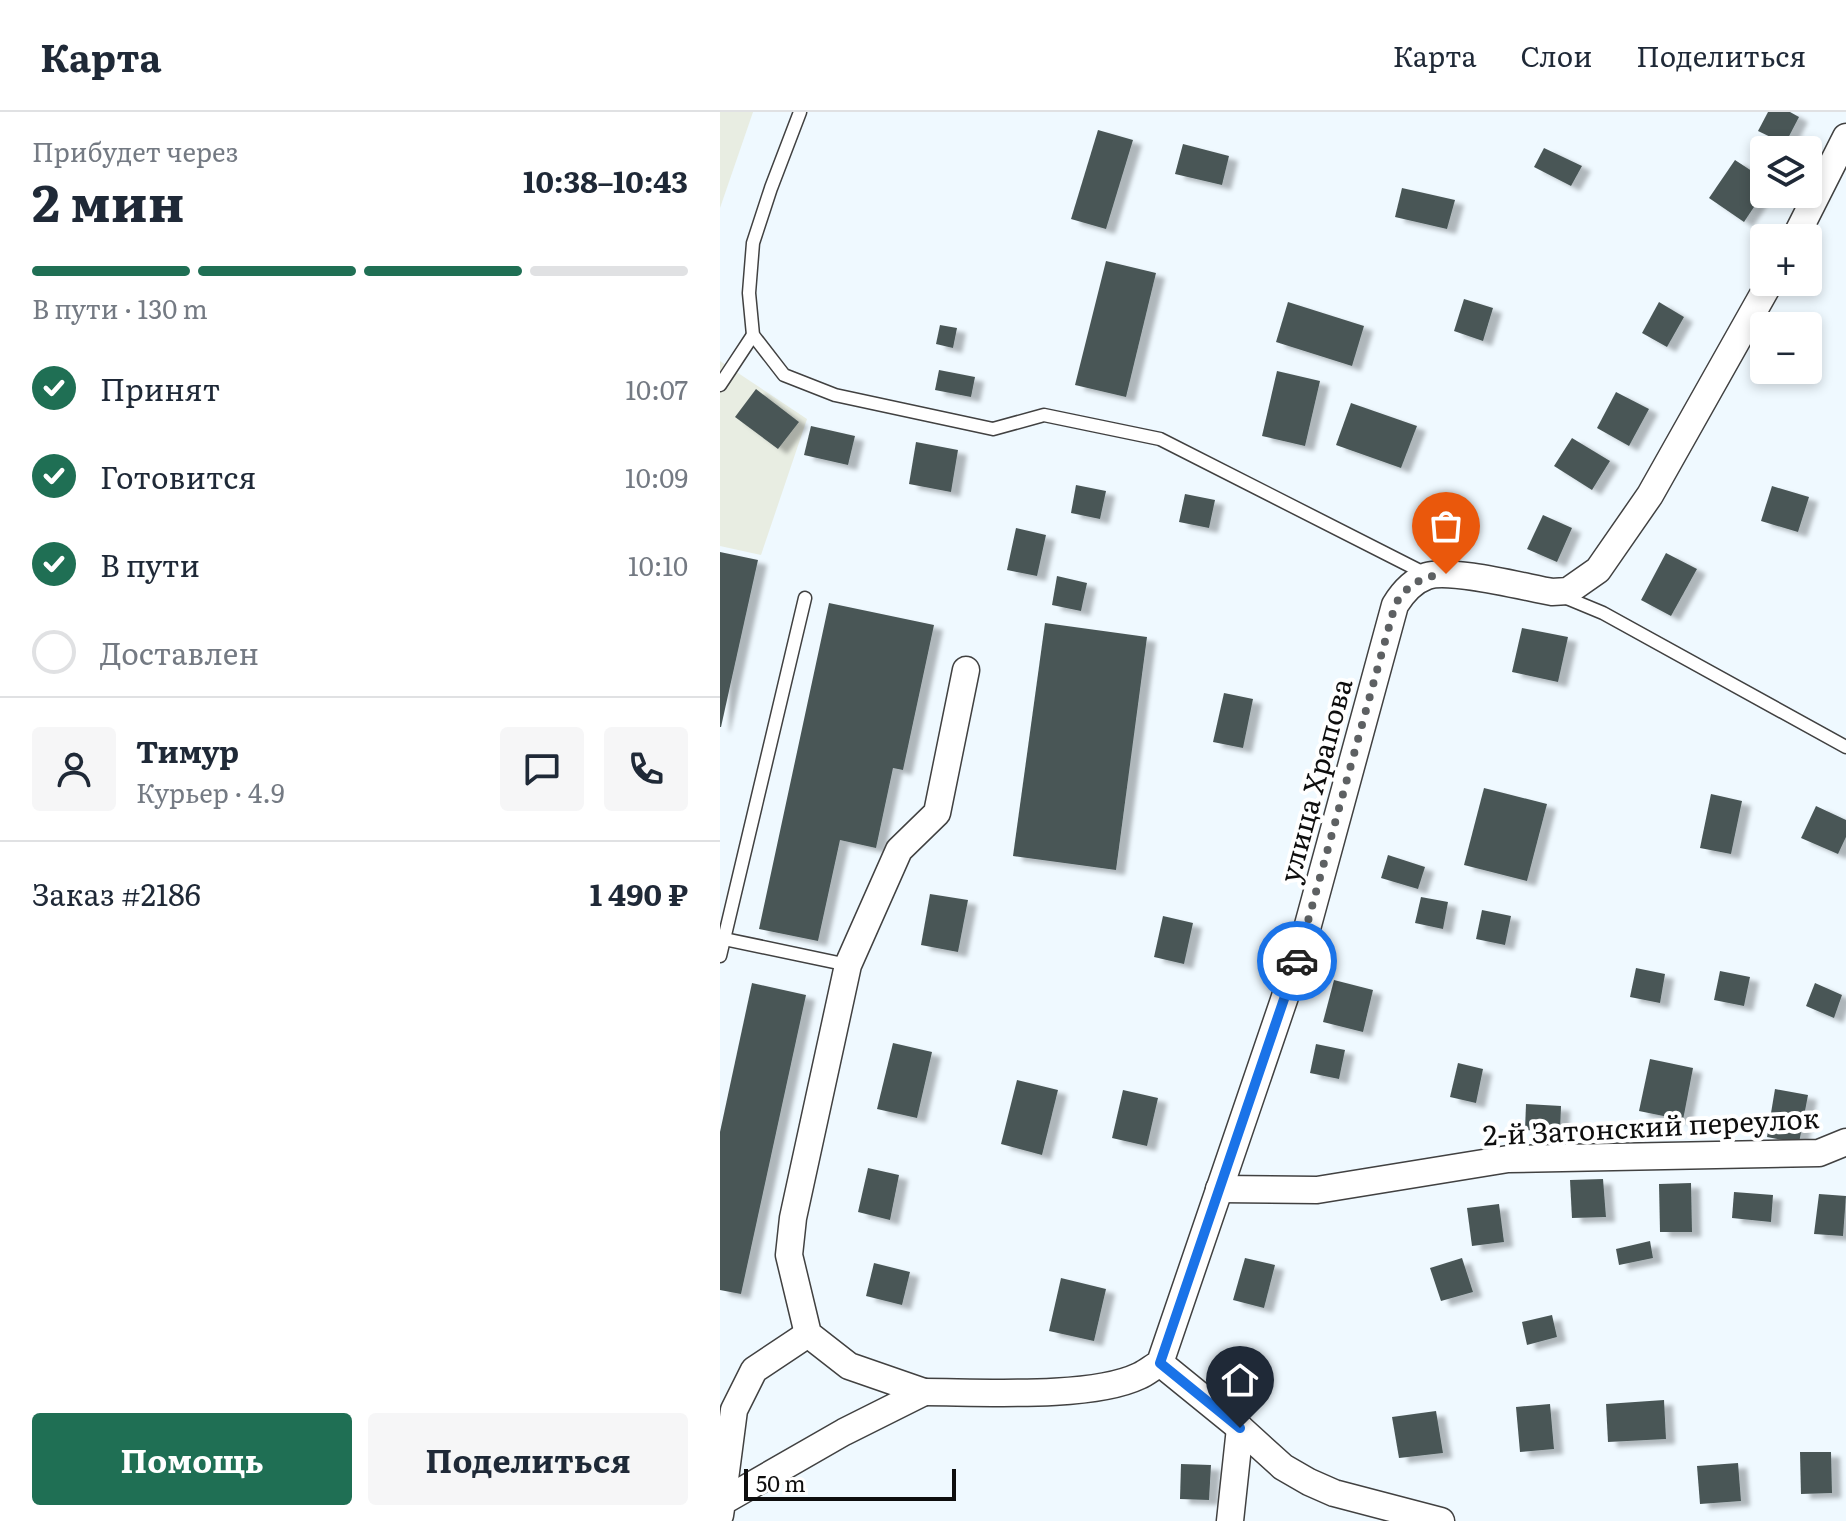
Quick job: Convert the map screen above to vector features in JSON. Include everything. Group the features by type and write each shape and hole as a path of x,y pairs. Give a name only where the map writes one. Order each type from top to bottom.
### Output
{"street":[{"path":"1802,224 1846,137"},
{"path":"1428,575 1446,574 1552,592 1568,591 1598,570 1650,495 1762,296"},
{"name":"улица Храпова","path":"1160,1363 1302,947 1389,624 1403,592 1428,575"},
{"path":"966,670 937,813 899,850 848,965 793,1218 789,1255 808,1334 849,1366 924,1392 1053,1391 1108,1386 1139,1377 1160,1363 1283,1467 1309,1482 1334,1493 1441,1521"},
{"name":"2-й Затонский переулок","path":"1219,1189 1317,1190 1508,1159 1819,1153 1846,1142"},
{"path":"721,1506 734,1410 754,1370 808,1334"},
{"path":"721,1506 844,1432 924,1392"},
{"path":"1230,1521 1240,1428"}],"lane":[{"path":"800,112 753,243 749,293 753,335 784,375 835,395 993,429 1044,415 1160,439 1428,575"},
{"path":"720,385 753,335"},
{"path":"1552,592 1603,613 1846,747"},
{"path":"720,956 805,598"},
{"path":"722,939 848,965"}],"shaded area":[{"path":"720,112 753,112 720,208"},
{"path":"720,361 807,419 761,555 720,546"}],"building":[{"path":"1768,112 1790,112 1799,117 1789,136 1768,136 1758,131"},
{"path":"1098,130 1133,140 1106,229 1071,219"},
{"path":"1183,144 1229,156 1222,185 1175,174"},
{"path":"1544,148 1582,166 1571,186 1534,167"},
{"path":"1735,160 1750,170 1750,208 1753,208 1744,222 1709,198"},
{"path":"1402,188 1455,200 1447,229 1395,217"},
{"path":"1106,261 1156,273 1126,397 1075,385"},
{"path":"1464,299 1493,308 1483,341 1454,331"},
{"path":"1288,302 1364,326 1352,366 1276,342"},
{"path":"1659,302 1684,317 1667,347 1642,333"},
{"path":"940,325 957,328 953,348 936,344"},
{"path":"939,370 975,377 971,397 935,390"},
{"path":"1277,371 1320,381 1305,446 1262,436"},
{"path":"756,389 799,422 778,449 735,417"},
{"path":"1616,392 1649,409 1629,446 1597,428"},
{"path":"1351,403 1417,426 1401,468 1336,445"},
{"path":"811,426 855,436 848,465 804,455"},
{"path":"1572,438 1610,461 1592,490 1554,466"},
{"path":"916,442 958,450 951,492 909,484"},
{"path":"1076,485 1106,491 1100,519 1071,513"},
{"path":"1772,486 1809,497 1798,532 1761,521"},
{"path":"1185,494 1215,500 1209,528 1179,522"},
{"path":"1543,515 1572,528 1557,562 1527,549"},
{"path":"1016,528 1046,535 1037,576 1007,570"},
{"path":"720,552 758,560 721,727 720,727"},
{"path":"1666,553 1697,569 1671,616 1641,600"},
{"path":"1057,576 1087,583 1081,611 1052,605"},
{"path":"829,603 934,625 903,770 893,768 876,848 840,840 818,941 759,929"},
{"path":"1045,623 1147,637 1116,870 1013,856"},
{"path":"1522,628 1568,637 1558,682 1512,672"},
{"path":"1224,693 1253,699 1243,748 1213,742"},
{"path":"1484,788 1547,804 1527,881 1464,865"},
{"path":"1711,794 1742,801 1731,854 1700,848"},
{"path":"1816,806 1846,820 1846,837 1838,854 1801,838"},
{"path":"1388,855 1425,867 1418,889 1381,878"},
{"path":"930,894 968,900 958,952 921,945"},
{"path":"1421,897 1448,902 1443,929 1415,923"},
{"path":"1482,910 1511,916 1505,945 1476,939"},
{"path":"1163,916 1193,923 1184,964 1154,957"},
{"path":"1636,968 1665,974 1660,1003 1630,997"},
{"path":"1720,971 1750,977 1744,1006 1714,1000"},
{"path":"1334,980 1373,990 1363,1032 1323,1022"},
{"path":"752,983 806,995 741,1294 720,1290 720,1132"},
{"path":"1815,983 1842,995 1834,1018 1806,1006"},
{"path":"893,1043 932,1052 917,1118 877,1109"},
{"path":"1316,1044 1345,1050 1339,1079 1310,1073"},
{"path":"1650,1059 1693,1068 1683,1120 1639,1111"},
{"path":"1458,1063 1483,1069 1476,1103 1450,1097"},
{"path":"1017,1080 1058,1090 1042,1155 1001,1144"},
{"path":"1775,1089 1808,1095 1799,1143 1767,1137"},
{"path":"1123,1090 1158,1098 1147,1146 1112,1138"},
{"path":"1526,1104 1561,1106 1560,1132 1525,1130"},
{"path":"868,1168 899,1175 890,1220 858,1212"},
{"path":"1603,1179 1606,1217 1572,1218 1570,1180"},
{"path":"1691,1183 1692,1232 1660,1232 1659,1184"},
{"path":"1734,1192 1773,1195 1771,1222 1732,1218"},
{"path":"1819,1194 1846,1196 1843,1236 1814,1234"},
{"path":"1499,1204 1504,1242 1472,1246 1467,1208"},
{"path":"1650,1241 1653,1258 1619,1265 1616,1249"},
{"path":"1245,1258 1275,1265 1264,1308 1233,1300"},
{"path":"1462,1258 1473,1292 1441,1301 1430,1268"},
{"path":"874,1263 910,1272 902,1305 866,1296"},
{"path":"1061,1278 1106,1289 1094,1341 1049,1331"},
{"path":"1552,1315 1557,1337 1527,1345 1522,1322"},
{"path":"1664,1400 1666,1439 1608,1442 1606,1404"},
{"path":"1550,1404 1554,1449 1520,1452 1516,1407"},
{"path":"1436,1411 1443,1453 1399,1458 1392,1417"},
{"path":"1800,1452 1831,1452 1832,1493 1801,1494"},
{"path":"1738,1463 1741,1501 1700,1504 1697,1466"},
{"path":"1181,1464 1211,1465 1209,1500 1180,1499"}],"way so far":[{"path":"1297,961 1395,605 1413,584 1428,575 1446,574"}],"route":[{"path":"1240,1428 1160,1363 1297,961"}]}
